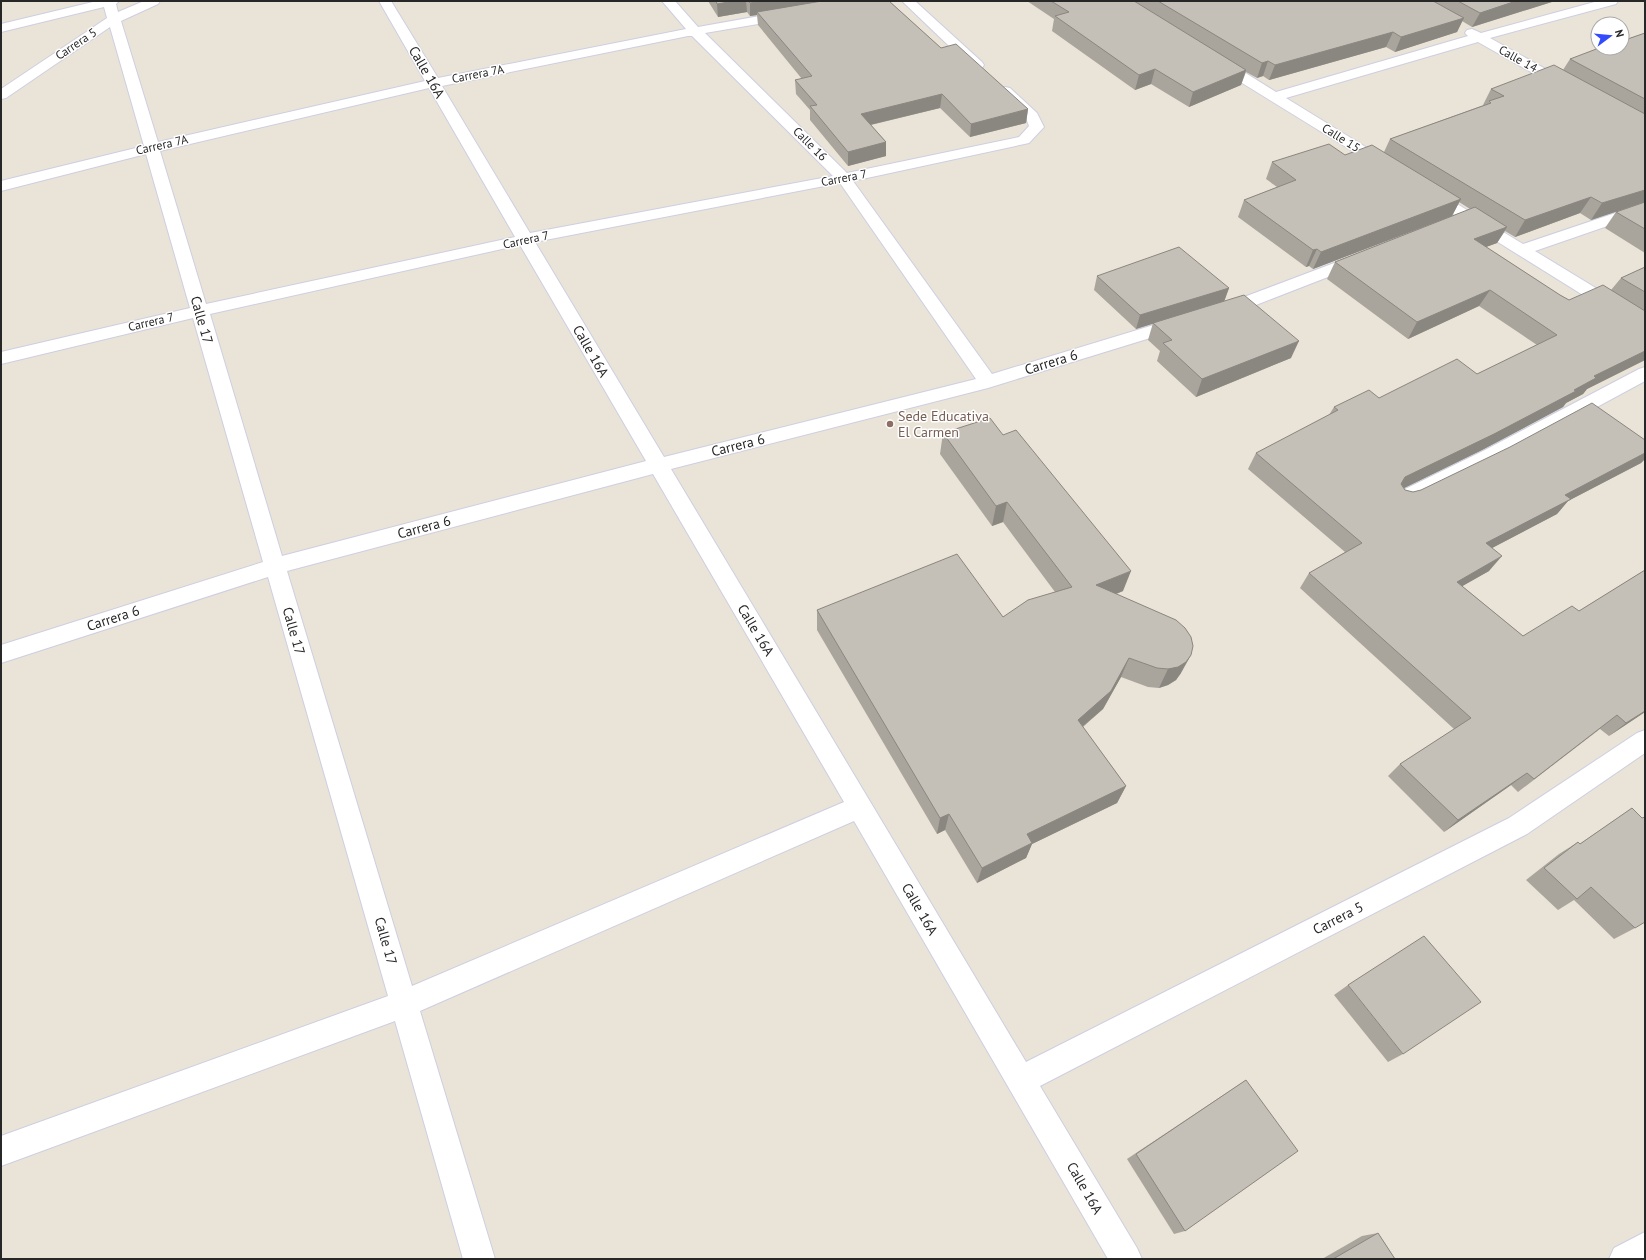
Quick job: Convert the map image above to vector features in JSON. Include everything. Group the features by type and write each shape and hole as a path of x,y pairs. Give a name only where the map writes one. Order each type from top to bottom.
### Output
{"street":[{"name":"Carrera 5","path":"1,94 112,7 154,1"},
{"name":"Calle 16A","path":"385,1 1126,1259"},
{"name":"Calle 16","path":"668,1 694,30 844,178 988,382"},
{"path":"908,1 987,74"},
{"path":"1274,97 1478,37 1612,1"},
{"path":"1,28 112,7"},
{"name":"Calle 17","path":"112,7 479,1259"},
{"name":"Carrera 7A","path":"1,186 152,147 433,83 694,30 804,12"},
{"name":"Calle 14","path":"1459,26 1572,89"},
{"name":"Calle 15","path":"1207,55 1394,171"},
{"name":"Carrera 7","path":"1,358 200,311 526,239 844,178 1024,140 1037,127 1032,116 998,84"},
{"path":"1414,183 1645,326"},
{"path":"1521,250 1645,208"},
{"path":"1446,225 1468,216"},
{"name":"Carrera 6","path":"1,654 275,566 659,465 988,382 1250,301 1373,253"},
{"path":"1402,499 1490,456 1645,373"},
{"name":"Carrera 5","path":"1021,1080 1518,826 1645,740"},
{"path":"1,1151 404,1004 860,807"},
{"path":"1625,1259 1645,1248"}],"building":[{"path":"716,1 734,1 717,4"},
{"path":"748,1 761,1 750,3"},
{"path":"822,1 889,1 941,48 956,44 1028,109 971,124 942,94 861,114 886,142 848,152 810,106 817,105 795,80 812,76 757,12"},
{"path":"1051,1 1134,1 1246,70 1193,92 1155,69 1139,75 1055,16 1069,12"},
{"path":"1158,1 1433,1 1464,18 1401,37 1393,32 1275,65 1268,61 1262,63"},
{"path":"1458,1 1516,1 1480,13"},
{"path":"1645,33 1645,99 1570,59 1590,51 1590,56 1630,56 1630,38"},
{"path":"1554,65 1645,114 1645,190 1602,203 1591,197 1525,220 1390,139 1491,103 1489,101 1504,96 1491,89"},
{"path":"1329,144 1345,155 1372,145 1461,199 1321,252 1317,249 1313,250 1244,200 1296,180 1272,162"},
{"path":"1645,202 1645,229 1616,212"},
{"path":"1475,207 1507,227 1474,239 1560,295 1569,300 1603,285 1645,311 1645,351 1594,376 1596,378 1574,390 1576,391 1494,434 1405,477 1401,484 1405,490 1413,492 1421,490 1510,447 1592,403 1645,440 1645,453 1565,495 1571,499 1486,543 1502,556 1457,582 1523,636 1572,606 1579,611 1645,570 1645,711 1626,723 1617,715 1534,779 1527,773 1458,820 1400,764 1471,718 1309,573 1362,543 1256,453 1338,410 1334,407 1369,390 1379,398 1457,359 1477,374 1557,335 1490,290 1417,322 1335,262"},
{"path":"1179,247 1229,288 1140,315 1097,276"},
{"path":"1645,267 1645,292 1621,278"},
{"path":"1244,295 1299,341 1202,379 1163,343 1172,340 1153,323"},
{"path":"990,418 1003,435 1016,430 1131,571 1096,585 1176,620 1185,628 1191,637 1193,646 1191,655 1186,662 1178,667 1168,669 1157,668 1129,658 1111,691 1078,720 1126,786 1027,834 1032,843 982,868 949,814 940,818 817,610 957,554 1003,617 1028,600 1072,587 1007,502 996,506 943,433"},
{"path":"1632,808 1642,818 1645,817 1645,922 1635,928 1591,887 1577,899 1544,868 1578,842 1580,844"},
{"path":"1424,936 1481,1002 1403,1054 1348,985"},
{"path":"1246,1080 1298,1151 1185,1231 1136,1154"},
{"path":"1378,1233 1395,1259 1333,1259"}],"place":[{"name":"Sede Educativa El Carmen","path":"890,424"}]}
